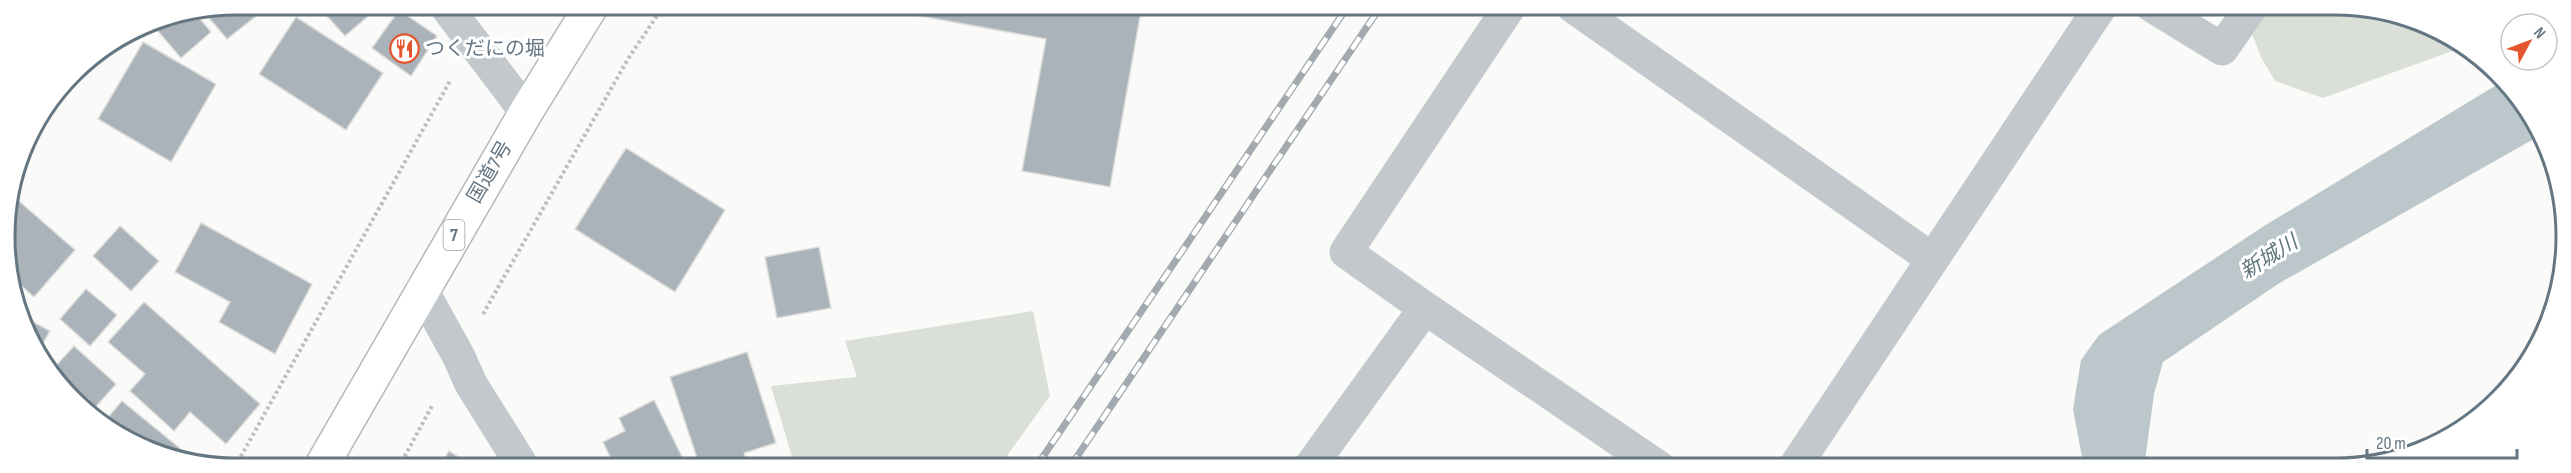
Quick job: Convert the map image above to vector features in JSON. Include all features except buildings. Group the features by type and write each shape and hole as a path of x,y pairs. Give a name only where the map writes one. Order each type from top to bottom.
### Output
{"highway":[{"name":"国道7号","path":"326,458 526,112 586,15"}],"street":[{"path":"452,15 526,112"},
{"path":"1504,15 1346,252 1645,458"},
{"path":"1585,15 1932,259"},
{"path":"1801,458 2095,15"},
{"path":"2167,15 2222,49 2246,15"},
{"path":"422,290 459,357 471,384 517,458"},
{"path":"1317,458 1425,308"}],"path":[{"path":"404,458 628,59 657,15"},
{"path":"239,458 472,41"}],"shaded area":[{"path":"2261,15 2349,15 2378,19 2406,27 2454,50 2323,98 2275,81 2261,57 2250,29"},
{"path":"1033,311 1050,396 1005,458 792,458 771,386 857,377 845,341"}],"water":[{"name":"新城川","path":"2496,85 2519,113 2533,139 2278,284 2163,362 2154,394 2145,458 2082,458 2073,409 2081,360 2099,335 2264,226"}],"railway":[{"path":"1042,458 1342,15"},
{"path":"1076,458 1375,15"}],"place":[{"name":"つくだにの堀","path":"404,49"}]}
